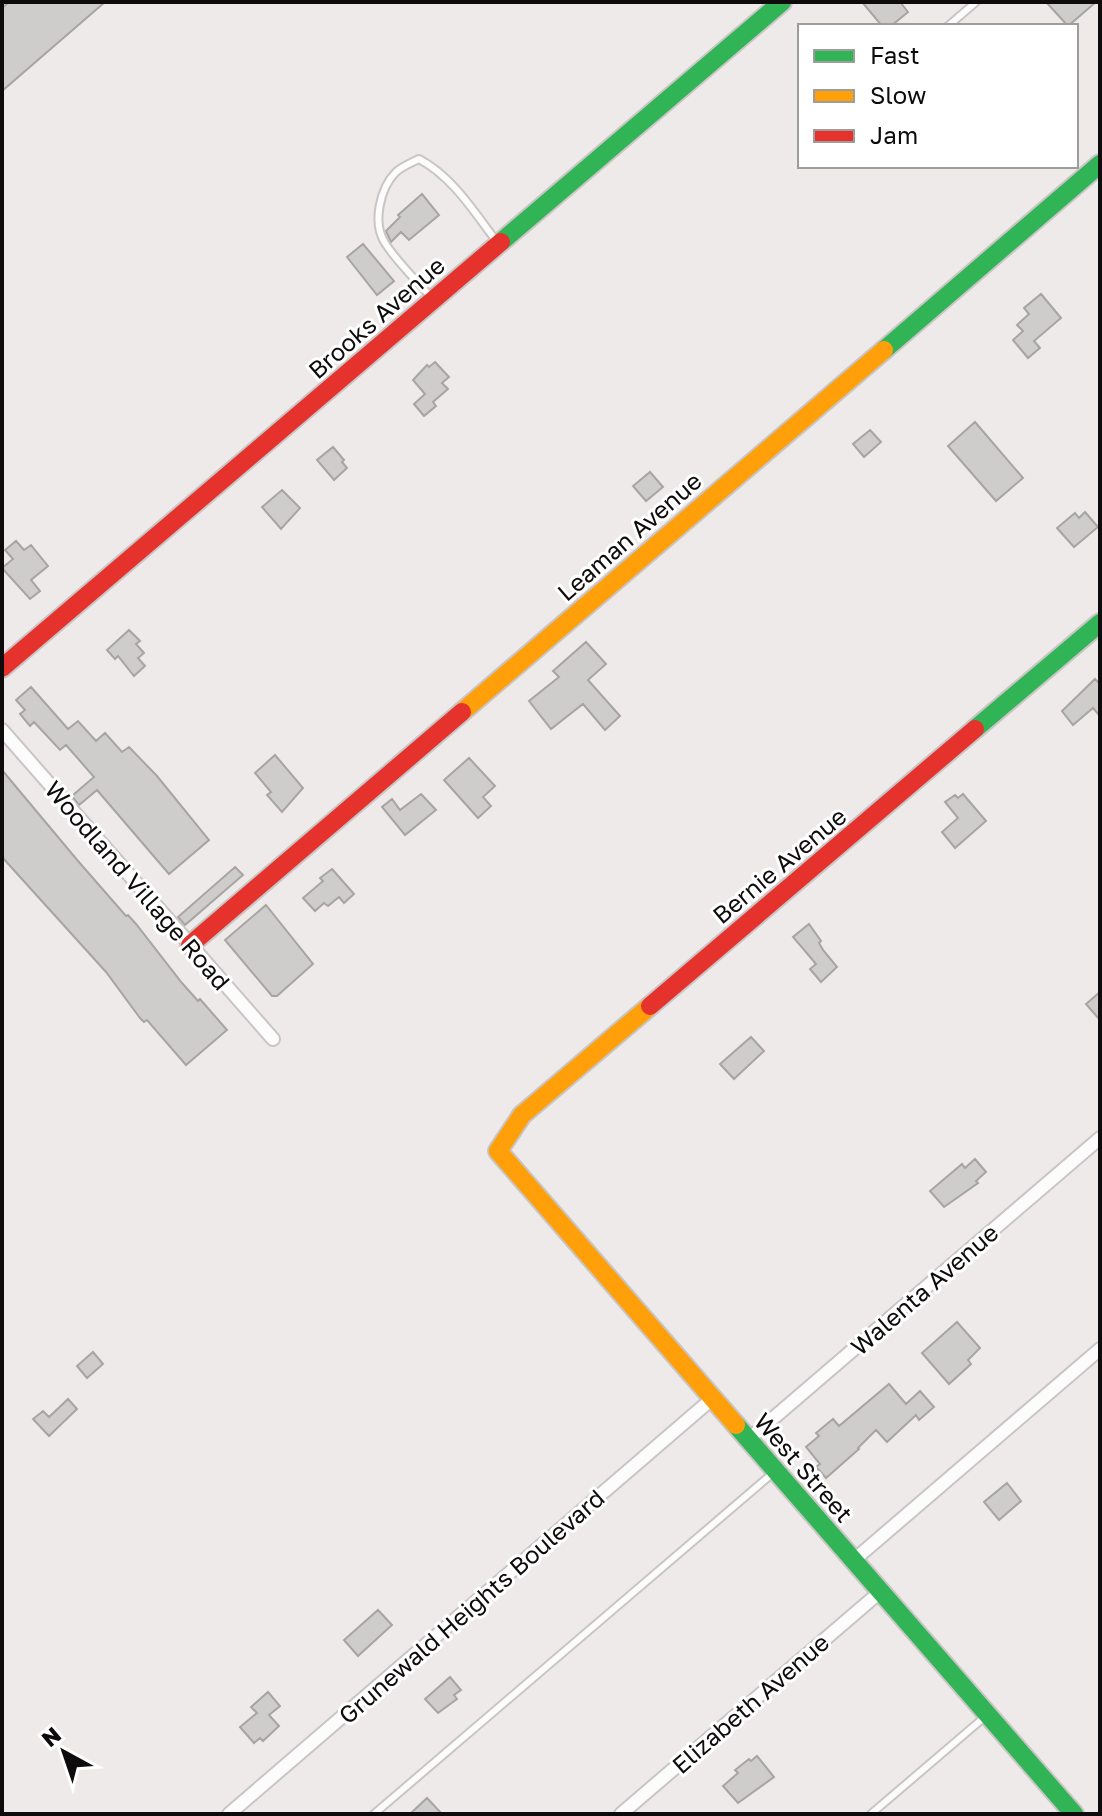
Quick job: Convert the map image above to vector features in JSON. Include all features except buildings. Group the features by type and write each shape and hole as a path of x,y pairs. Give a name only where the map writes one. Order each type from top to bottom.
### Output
{"street":[{"name":"Brooks Avenue","path":"2,668 782,2"},
{"name":"Leaman Avenue","path":"190,945 1100,164"},
{"name":"Bernie Avenue","path":"498,1151 522,1115 1100,623"},
{"name":"Woodland Village Road","path":"2,730 273,1039"},
{"name":"Walenta Avenue","path":"749,1439 1100,1138"},
{"name":"West Street","path":"498,1151 1074,1814"},
{"path":"854,1560 1100,1349"},
{"name":"Grunewald Heights Boulevard","path":"229,1814 713,1398"},
{"name":"Elizabeth Avenue","path":"621,1814 880,1592"}],"lane":[{"path":"950,24 976,2"},
{"path":"433,300 383,241 379,218 385,185 399,170 419,159 436,168 450,181 498,244"},
{"path":"374,1814 776,1471"},
{"path":"871,1814 988,1715"}],"traffic: fast":[{"path":"501,242 782,2"},
{"path":"884,350 1100,164"},
{"path":"975,729 1100,623"},
{"path":"736,1425 1074,1814"}],"traffic: slow":[{"path":"462,712 884,350"},
{"path":"650,1006 522,1115 498,1151 736,1425"}],"traffic: jam":[{"path":"2,668 501,242"},
{"path":"190,945 462,712"},
{"path":"650,1006 975,729"}]}
